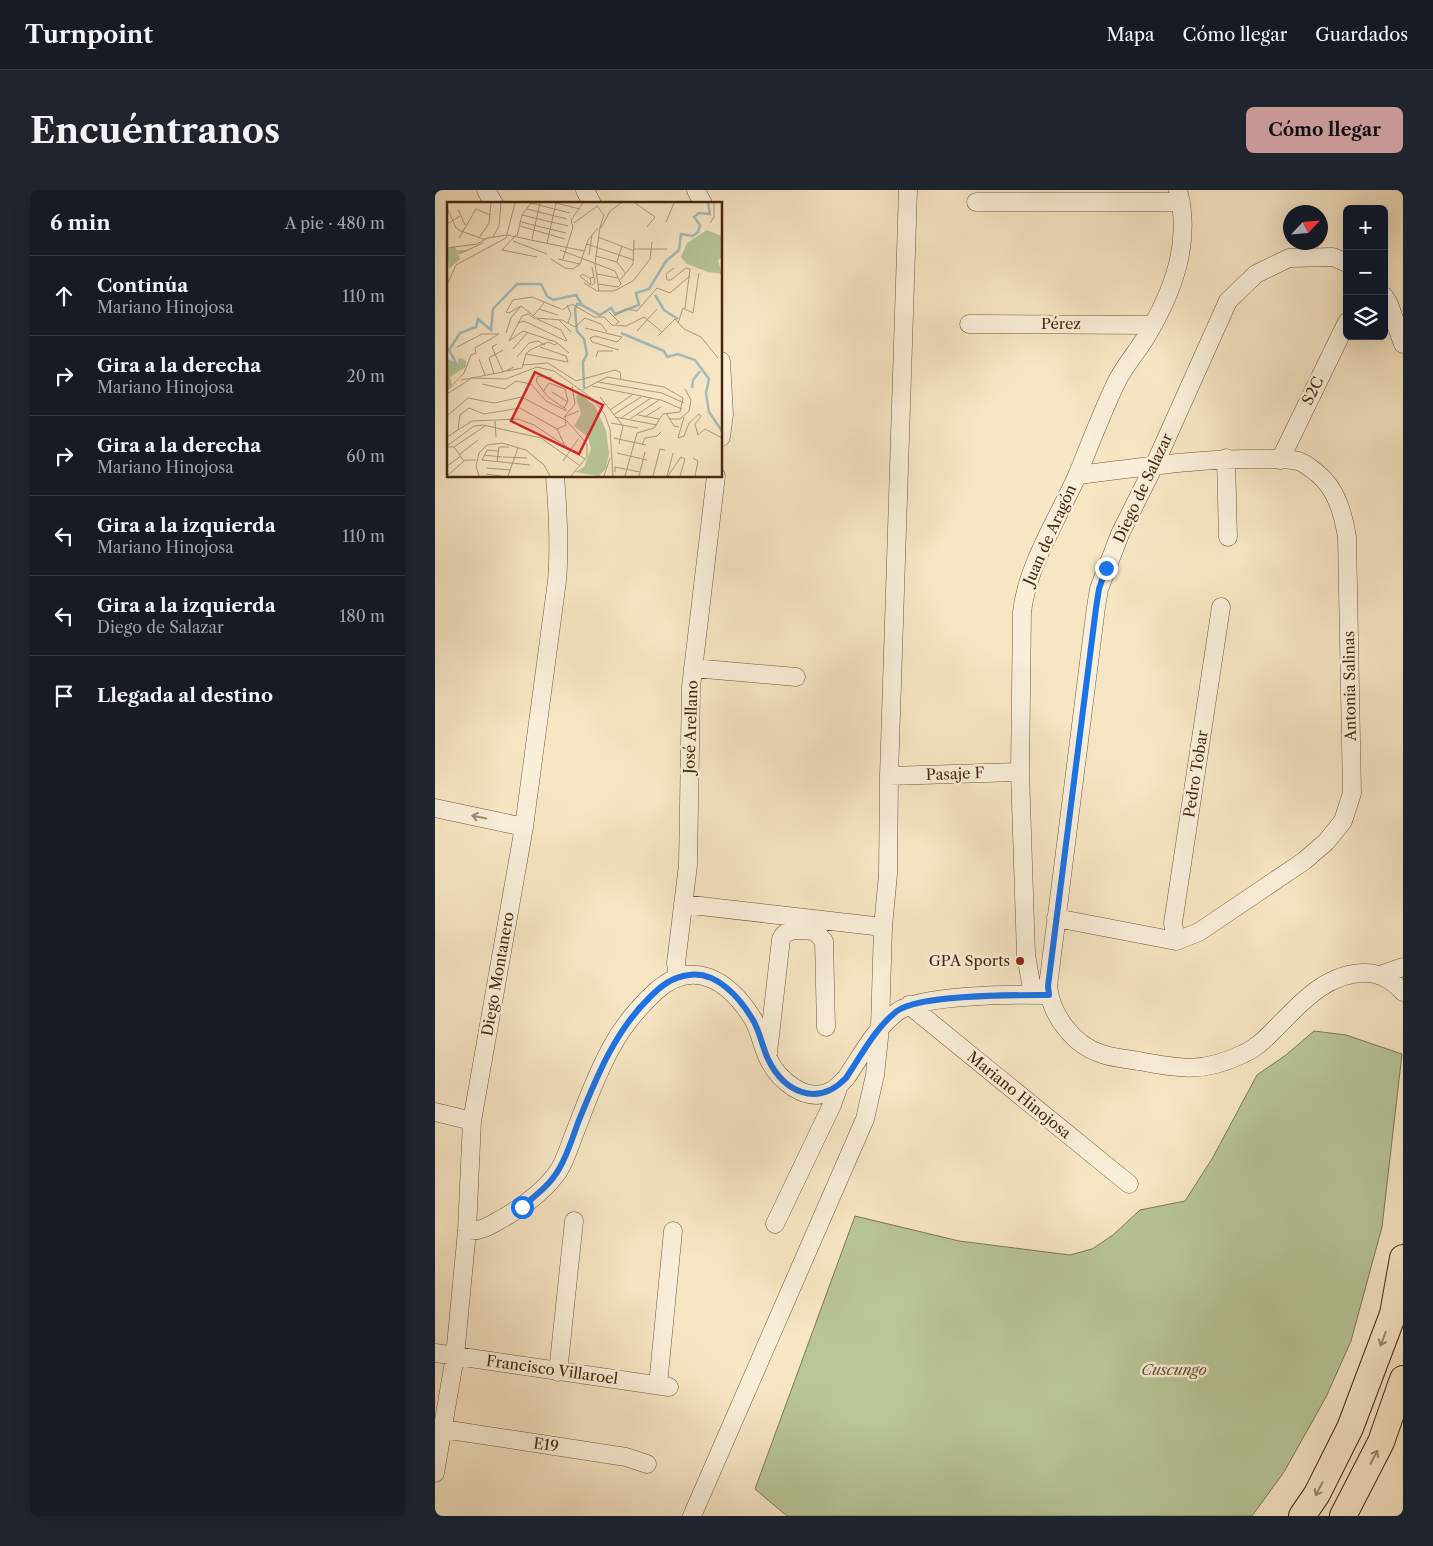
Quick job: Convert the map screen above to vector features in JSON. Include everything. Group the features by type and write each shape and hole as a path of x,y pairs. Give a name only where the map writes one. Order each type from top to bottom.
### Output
{"highway":[{"path":"1302,1516 1317,1494 1350,1428 1393,1314 1403,1258"},
{"path":"1343,1516 1381,1442 1403,1379"}],"street":[{"path":"485,190 493,202"},
{"path":"585,190 591,202"},
{"path":"696,190 702,202"},
{"path":"692,1516 865,1120 875,1075 880,1028 883,927 888,874 889,776 908,190"},
{"path":"976,202 1179,196"},
{"name":"Juan de Aragón","path":"1041,995 1026,955 1020,772 1023,598 1026,584 1077,475 1117,381 1153,325 1165,301 1181,256 1183,218 1179,196"},
{"name":"Diego de Salazar","path":"1041,995 1048,986 1099,589 1120,534 1154,466 1228,302 1255,274 1289,258 1333,257 1343,262"},
{"path":"1388,304 1395,318 1403,344"},
{"name":"Pérez","path":"969,324 1153,325"},
{"name":"S2C","path":"1280,460 1343,330"},
{"path":"723,396 723,422"},
{"path":"1226,458 1228,536"},
{"name":"Antonia Salinas","path":"1077,475 1226,458 1298,462 1319,474 1336,497 1343,514 1347,537 1352,793 1343,821 1326,842 1304,860 1199,932 1176,941"},
{"name":"Diego Montanero","path":"435,1472 455,1356 467,1230 472,1121 524,827 559,559 559,523 555,478"},
{"name":"José Arellano","path":"678,978 676,963 688,865 691,687 716,478"},
{"name":"Pedro Tobar","path":"1176,941 1173,923 1221,607"},
{"path":"693,668 796,677"},
{"name":"Pasaje F","path":"889,776 1020,772"},
{"path":"435,808 524,827"},
{"path":"683,904 883,927"},
{"path":"1056,918 1176,941"},
{"path":"768,1059 781,939 783,934 789,930 815,932 824,941 825,1027"},
{"path":"467,1230 476,1231 486,1228 522,1207 546,1187 559,1170 611,1048 630,1019 666,982 690,974 706,976 722,983 735,996 753,1020 768,1059 780,1078 793,1088 805,1093 817,1094 831,1091 839,1085 846,1078 880,1028 898,1011 909,1005 933,1000 1041,995 1055,1010 1068,1032 1101,1054 1177,1068 1197,1068 1216,1065 1258,1046 1310,994 1329,982 1355,973 1380,975 1403,967"},
{"path":"1380,975 1403,992"},
{"name":"Mariano Hinojosa","path":"909,1005 1129,1184"},
{"path":"775,1224 832,1105 839,1085"},
{"path":"435,1112 472,1121"},
{"path":"558,1372 574,1221"},
{"name":"Francisco Villaroel","path":"435,1352 558,1372 664,1386 673,1231"},
{"name":"E19","path":"443,1430 626,1457 647,1464"}],"green space":[{"name":"Cuscungo","path":"1314,1031 1346,1035 1402,1054 1382,1227 1351,1341 1326,1397 1284,1472 1252,1516 787,1516 755,1489 855,1216 959,1241 1070,1255 1092,1249 1113,1235 1140,1210 1185,1201 1212,1159 1257,1075 1286,1055"}],"place":[{"name":"GPA Sports","path":"1020,961"}],"route":[{"path":"522,1207 546,1187 559,1170 611,1048 630,1019 666,982 690,974 706,976 722,983 735,996 753,1020 768,1059 780,1078 793,1088 805,1093 817,1094 831,1091 839,1085 846,1078 880,1028 898,1011 909,1005 933,1000 1049,995 1048,986 1056,918 1096,608 1099,589 1106,568"}]}
